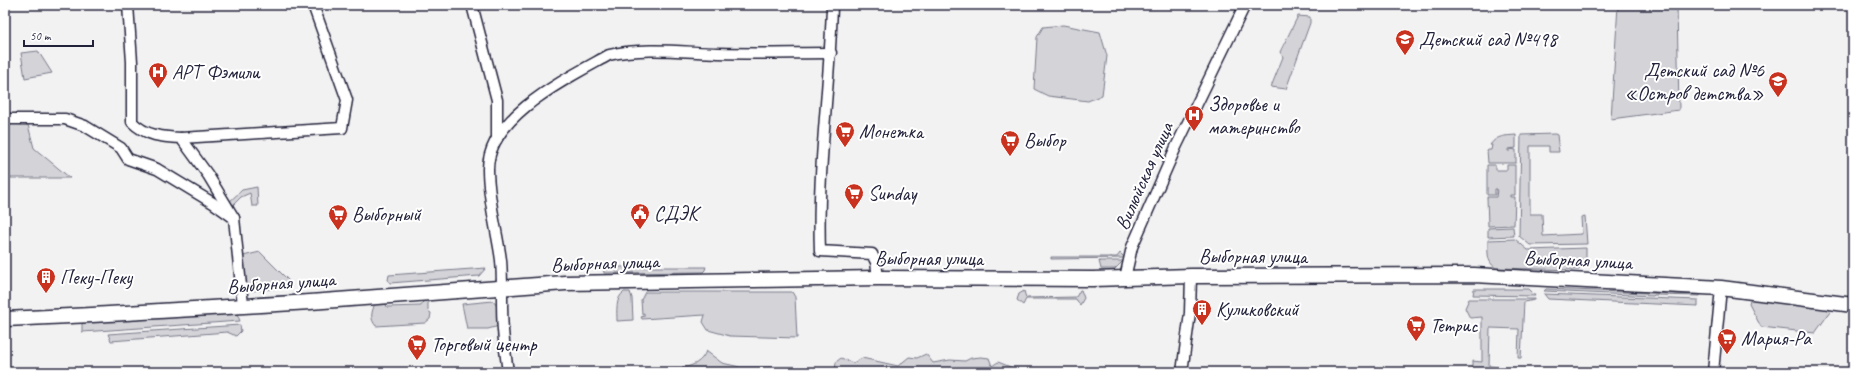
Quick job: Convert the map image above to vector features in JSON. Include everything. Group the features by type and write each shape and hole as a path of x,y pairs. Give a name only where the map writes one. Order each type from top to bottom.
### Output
{"main road":[{"name":"Выборная улица","path":"5,319 92,315 502,287 621,281 878,278 1125,278 1191,276 1474,275 1721,288 1853,304"}],"street":[{"path":"128,5 132,62 132,122 145,132 156,136 181,138 342,128 347,100 313,5"},
{"path":"472,5 497,100 497,139"},
{"path":"832,5 831,53 824,120 820,198 820,252 872,254 876,262 878,278"},
{"name":"Вилюйская улица","path":"1125,278 1132,247 1176,147 1244,5"},
{"path":"508,372 503,329 500,260 490,197 488,170 489,155 497,139 512,118 560,83 609,55 627,52 651,51 719,53 831,53"},
{"path":"5,119 65,119 85,126 121,148 128,159 157,169 213,203 234,218"},
{"path":"181,138 208,175 234,218 243,305"},
{"path":"1182,372 1190,313 1191,276"},
{"path":"1713,372 1721,288"}],"shaded area":[{"path":"1618,5 1677,5 1679,110 1611,119"},
{"path":"1298,16 1310,17 1310,23 1286,89 1271,87 1283,57 1280,52"},
{"path":"1063,25 1100,32 1107,56 1102,95 1088,101 1048,96 1034,89 1037,37 1043,27"},
{"path":"38,51 52,73 25,78 21,53"},
{"path":"5,124 28,125 34,148 70,178 5,178"},
{"path":"1516,135 1516,148 1508,149 1508,151 1511,149 1516,150 1516,163 1488,163 1487,150 1491,150 1492,145 1490,145 1495,139"},
{"path":"1521,135 1557,135 1559,152 1549,152 1549,146 1530,146 1530,214 1542,214 1543,236 1582,234 1581,217 1585,216 1587,244 1530,245 1519,236"},
{"path":"1487,165 1495,165 1495,170 1507,170 1507,165 1515,165 1515,195 1510,195 1510,197 1515,197 1514,225 1488,226 1487,197 1496,197 1497,189 1495,189 1495,195 1487,195"},
{"path":"257,187 258,206 252,206 250,193 241,197 231,207 228,203 242,190"},
{"path":"1513,227 1514,236 1488,237 1488,228"},
{"path":"1515,239 1528,250 1586,248 1586,264 1579,270 1496,268 1493,266 1489,259 1488,240"},
{"path":"260,252 290,282 291,287 251,291 245,288 241,259 243,256"},
{"path":"1120,253 1125,258 1051,259 1051,257 1117,257"},
{"path":"1099,261 1123,261 1115,269 1101,269"},
{"path":"603,267 706,267 703,272 604,273"},
{"path":"486,268 479,276 390,283 388,280 389,275"},
{"path":"1474,289 1529,289 1535,296 1473,295"},
{"path":"1546,289 1700,296 1653,296 1544,291"},
{"path":"1080,290 1084,298 1080,305 1076,299 1026,299 1023,305 1017,300 1019,294 1024,291 1026,298 1076,297"},
{"path":"624,292 630,292 632,298 633,320 617,321 618,301"},
{"path":"645,292 792,292 795,297 797,338 730,336 708,330 703,322 705,315 642,319 641,317 644,316 644,313 642,314 641,300"},
{"path":"1544,294 1698,300 1698,306 1548,299"},
{"path":"1752,295 1827,307 1830,312 1815,333 1761,327 1749,304"},
{"path":"424,299 428,301 428,311 431,313 430,319 425,323 376,326 372,320 372,312 375,303 385,302 387,307 421,306"},
{"path":"1469,299 1535,299 1524,302 1521,358 1518,358 1519,329 1490,328 1489,366 1511,368 1510,372 1472,372 1472,361 1482,362 1482,317 1470,318 1465,308"},
{"path":"493,301 500,310 499,326 488,329 467,329 462,304"},
{"path":"235,312 240,321 82,332 82,323"},
{"path":"240,325 241,331 236,336 227,332 111,341 108,334"},
{"path":"706,351 722,363 740,367 798,367 798,372 647,372 649,369 673,369 689,366 702,358"},
{"path":"926,354 933,363 950,360 965,361 971,358 981,357 989,358 992,366 998,362 1023,372 835,372 836,362 841,358 853,363 862,358 898,366 909,357 917,358"}],"place":[{"name":"Детский сад №498","path":"1405,56"},
{"name":"АРТ Фэмили","path":"158,89"},
{"name":"Детский сад №6 «Остров детства»","path":"1778,98"},
{"name":"Здоровье и материнство","path":"1194,132"},
{"name":"Монетка","path":"845,148"},
{"name":"Выбор","path":"1010,157"},
{"name":"Sunday","path":"854,210"},
{"name":"СДЭК","path":"640,230"},
{"name":"Выборный","path":"338,231"},
{"name":"Пеку-Пеку","path":"46,294"},
{"name":"Куликовский","path":"1202,326"},
{"name":"Тетрис","path":"1416,342"},
{"name":"Мария-Ра","path":"1727,355"},
{"name":"Торговый центр","path":"417,361"}]}
